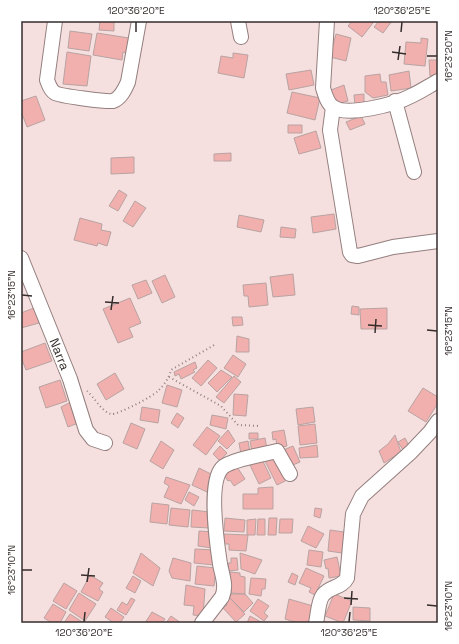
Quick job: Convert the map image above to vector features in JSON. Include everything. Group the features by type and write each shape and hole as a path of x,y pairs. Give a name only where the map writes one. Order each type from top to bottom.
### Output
{"street":[{"path":"55,21 47,80 49,88 55,94 104,102 114,100 120,96 128,82 139,21"},
{"path":"238,21 241,37"},
{"path":"327,21 324,88 326,97 332,107 330,130 350,252 352,255 358,256 393,247 438,241"},
{"path":"332,107 345,111 374,108 410,97 438,81"},
{"path":"395,101 414,172"},
{"name":"Narra","path":"21,258 70,379 86,430 93,439 105,443"},
{"path":"316,623 322,596 328,591 341,585 347,578 353,514 362,496 411,452 438,421"},
{"path":"202,623 222,597 224,592 224,582 218,553 214,506 214,494 218,474 222,468 228,464 277,451 290,474"}],"path":[{"path":"70,379 85,389 94,398 102,410 111,414 120,413 157,392 169,377 171,370 216,344"},
{"path":"169,377 221,406 238,426 260,426"}],"building":[{"path":"100,21 114,21 114,31 99,30"},
{"path":"352,21 370,21 373,23 362,37 348,26"},
{"path":"379,21 392,21 383,33 374,27"},
{"path":"70,31 92,34 89,51 68,48"},
{"path":"97,33 129,38 127,53 123,52 122,60 93,55"},
{"path":"336,34 351,38 346,61 330,57"},
{"path":"421,38 428,39 425,66 404,64 406,42 421,43"},
{"path":"67,52 91,56 87,86 63,84"},
{"path":"233,53 248,55 244,78 218,73 221,56 233,58"},
{"path":"429,60 438,60 438,75 430,76"},
{"path":"311,70 314,85 289,90 286,74"},
{"path":"409,71 411,88 391,91 389,75"},
{"path":"380,74 381,82 386,82 388,95 373,98 365,92 365,76"},
{"path":"344,85 348,101 334,105 331,90"},
{"path":"292,92 320,98 315,120 287,113"},
{"path":"364,94 364,105 355,105 354,95"},
{"path":"36,96 45,120 27,127 21,111 21,101"},
{"path":"361,116 365,124 350,130 346,122"},
{"path":"288,125 302,125 302,133 288,133"},
{"path":"316,131 321,148 299,154 294,138"},
{"path":"231,153 231,161 214,161 214,154"},
{"path":"134,157 134,173 111,174 111,158"},
{"path":"119,190 127,195 118,211 109,206"},
{"path":"135,201 146,208 133,227 123,221"},
{"path":"334,214 336,229 313,233 311,217"},
{"path":"239,215 264,220 261,232 237,227"},
{"path":"80,218 102,224 101,230 111,232 107,246 98,243 97,246 74,240"},
{"path":"281,227 296,229 295,238 280,237"},
{"path":"293,274 295,295 273,297 270,277"},
{"path":"165,275 175,297 162,303 152,281"},
{"path":"146,280 152,293 138,299 132,285"},
{"path":"266,283 268,305 249,307 248,296 244,296 243,285"},
{"path":"130,298 141,323 129,328 133,337 118,343 103,309"},
{"path":"352,306 359,307 359,315 351,314"},
{"path":"34,308 39,323 21,328 21,313"},
{"path":"387,308 387,329 361,329 360,309"},
{"path":"232,317 242,317 243,325 233,326"},
{"path":"237,336 249,339 249,352 236,352"},
{"path":"45,343 52,361 26,370 21,357 21,352"},
{"path":"233,355 246,364 238,377 224,368"},
{"path":"208,360 217,368 201,386 192,378"},
{"path":"195,362 197,368 193,370 195,372 181,379 179,374 175,376 174,372"},
{"path":"221,370 232,377 217,392 208,383"},
{"path":"115,373 124,389 106,400 97,384"},
{"path":"234,376 241,382 224,403 216,397"},
{"path":"60,380 67,401 46,408 39,387"},
{"path":"167,385 182,390 177,407 162,403"},
{"path":"423,388 438,397 438,403 426,422 408,411"},
{"path":"234,394 248,395 246,416 233,415"},
{"path":"73,401 81,422 68,427 61,407"},
{"path":"142,407 160,410 158,423 140,420"},
{"path":"313,407 315,422 298,425 296,409"},
{"path":"177,413 184,418 178,428 171,423"},
{"path":"212,415 228,418 226,429 210,425"},
{"path":"131,423 145,429 137,449 123,443"},
{"path":"315,424 317,443 300,445 298,426"},
{"path":"207,427 220,436 206,455 193,445"},
{"path":"228,430 235,441 227,449 218,441"},
{"path":"284,430 287,446 277,448 276,439 273,440 272,432"},
{"path":"249,433 258,433 258,439 249,439"},
{"path":"395,435 401,452 384,463 379,451 388,444"},
{"path":"265,438 267,449 252,452 250,441"},
{"path":"405,438 409,446 403,450 398,442"},
{"path":"161,441 174,450 163,469 150,461"},
{"path":"248,441 250,452 241,454 239,443"},
{"path":"317,445 318,457 300,458 299,448"},
{"path":"220,446 227,453 220,461 213,454"},
{"path":"293,446 300,462 288,467 281,451"},
{"path":"260,455 271,478 259,484 248,461"},
{"path":"278,455 289,479 277,485 265,461"},
{"path":"235,464 245,479 234,486 230,480 228,481 222,472"},
{"path":"199,468 217,477 210,485 207,492 192,485"},
{"path":"166,477 190,485 181,504 164,497 169,486 164,483"},
{"path":"273,487 273,509 243,509 243,494 258,494 258,488"},
{"path":"189,492 199,497 194,506 185,500"},
{"path":"152,503 169,505 167,524 150,522"},
{"path":"171,508 190,510 188,527 169,525"},
{"path":"315,508 322,509 320,518 314,516"},
{"path":"192,510 210,512 209,528 191,527"},
{"path":"225,518 245,520 244,532 224,531"},
{"path":"269,518 277,518 276,535 268,535"},
{"path":"256,519 255,535 247,535 247,520"},
{"path":"258,519 265,519 265,535 257,535"},
{"path":"280,519 293,519 292,533 279,533"},
{"path":"308,526 324,534 316,548 301,541"},
{"path":"330,530 344,532 342,553 328,551"},
{"path":"199,531 214,532 212,548 198,546"},
{"path":"224,534 248,535 246,551 229,550 229,544 223,544"},
{"path":"195,549 215,550 214,565 194,563"},
{"path":"309,550 323,552 321,567 307,565"},
{"path":"141,553 160,568 153,586 133,573"},
{"path":"240,553 262,560 255,574 241,569"},
{"path":"337,557 341,576 329,578 328,568 326,569 324,560"},
{"path":"173,558 191,563 190,581 172,578 169,571"},
{"path":"231,558 237,558 238,570 229,571 228,563 231,563"},
{"path":"197,566 216,568 214,586 195,584"},
{"path":"306,568 324,576 315,595 309,592 311,588 299,583"},
{"path":"230,572 240,573 240,576 245,577 245,594 231,593"},
{"path":"292,573 298,576 295,585 288,582"},
{"path":"90,575 103,583 99,589 103,592 98,601 81,592"},
{"path":"133,576 141,581 135,593 126,588"},
{"path":"251,578 266,579 265,589 262,589 261,596 249,594"},
{"path":"64,583 77,591 66,609 53,601"},
{"path":"186,585 205,589 203,616 193,615 194,606 184,605"},
{"path":"79,593 96,604 85,621 69,610"},
{"path":"230,594 245,594 253,603 244,612 228,596"},
{"path":"334,594 352,601 343,623 325,616"},
{"path":"131,598 135,600 126,615 117,610 122,602 127,605"},
{"path":"230,598 245,614 236,622 223,608 227,605 225,602"},
{"path":"258,599 269,606 264,613 268,616 264,621 250,611"},
{"path":"289,599 313,606 310,623 298,623 285,619"},
{"path":"53,604 66,612 60,623 52,623 44,618"},
{"path":"353,607 370,608 370,621 353,620"},
{"path":"111,608 124,617 120,623 114,623 105,617"},
{"path":"152,612 165,619 162,623 145,623"},
{"path":"70,614 84,623 64,623"},
{"path":"171,616 181,623 166,623"},
{"path":"250,616 263,623 247,623"}]}
